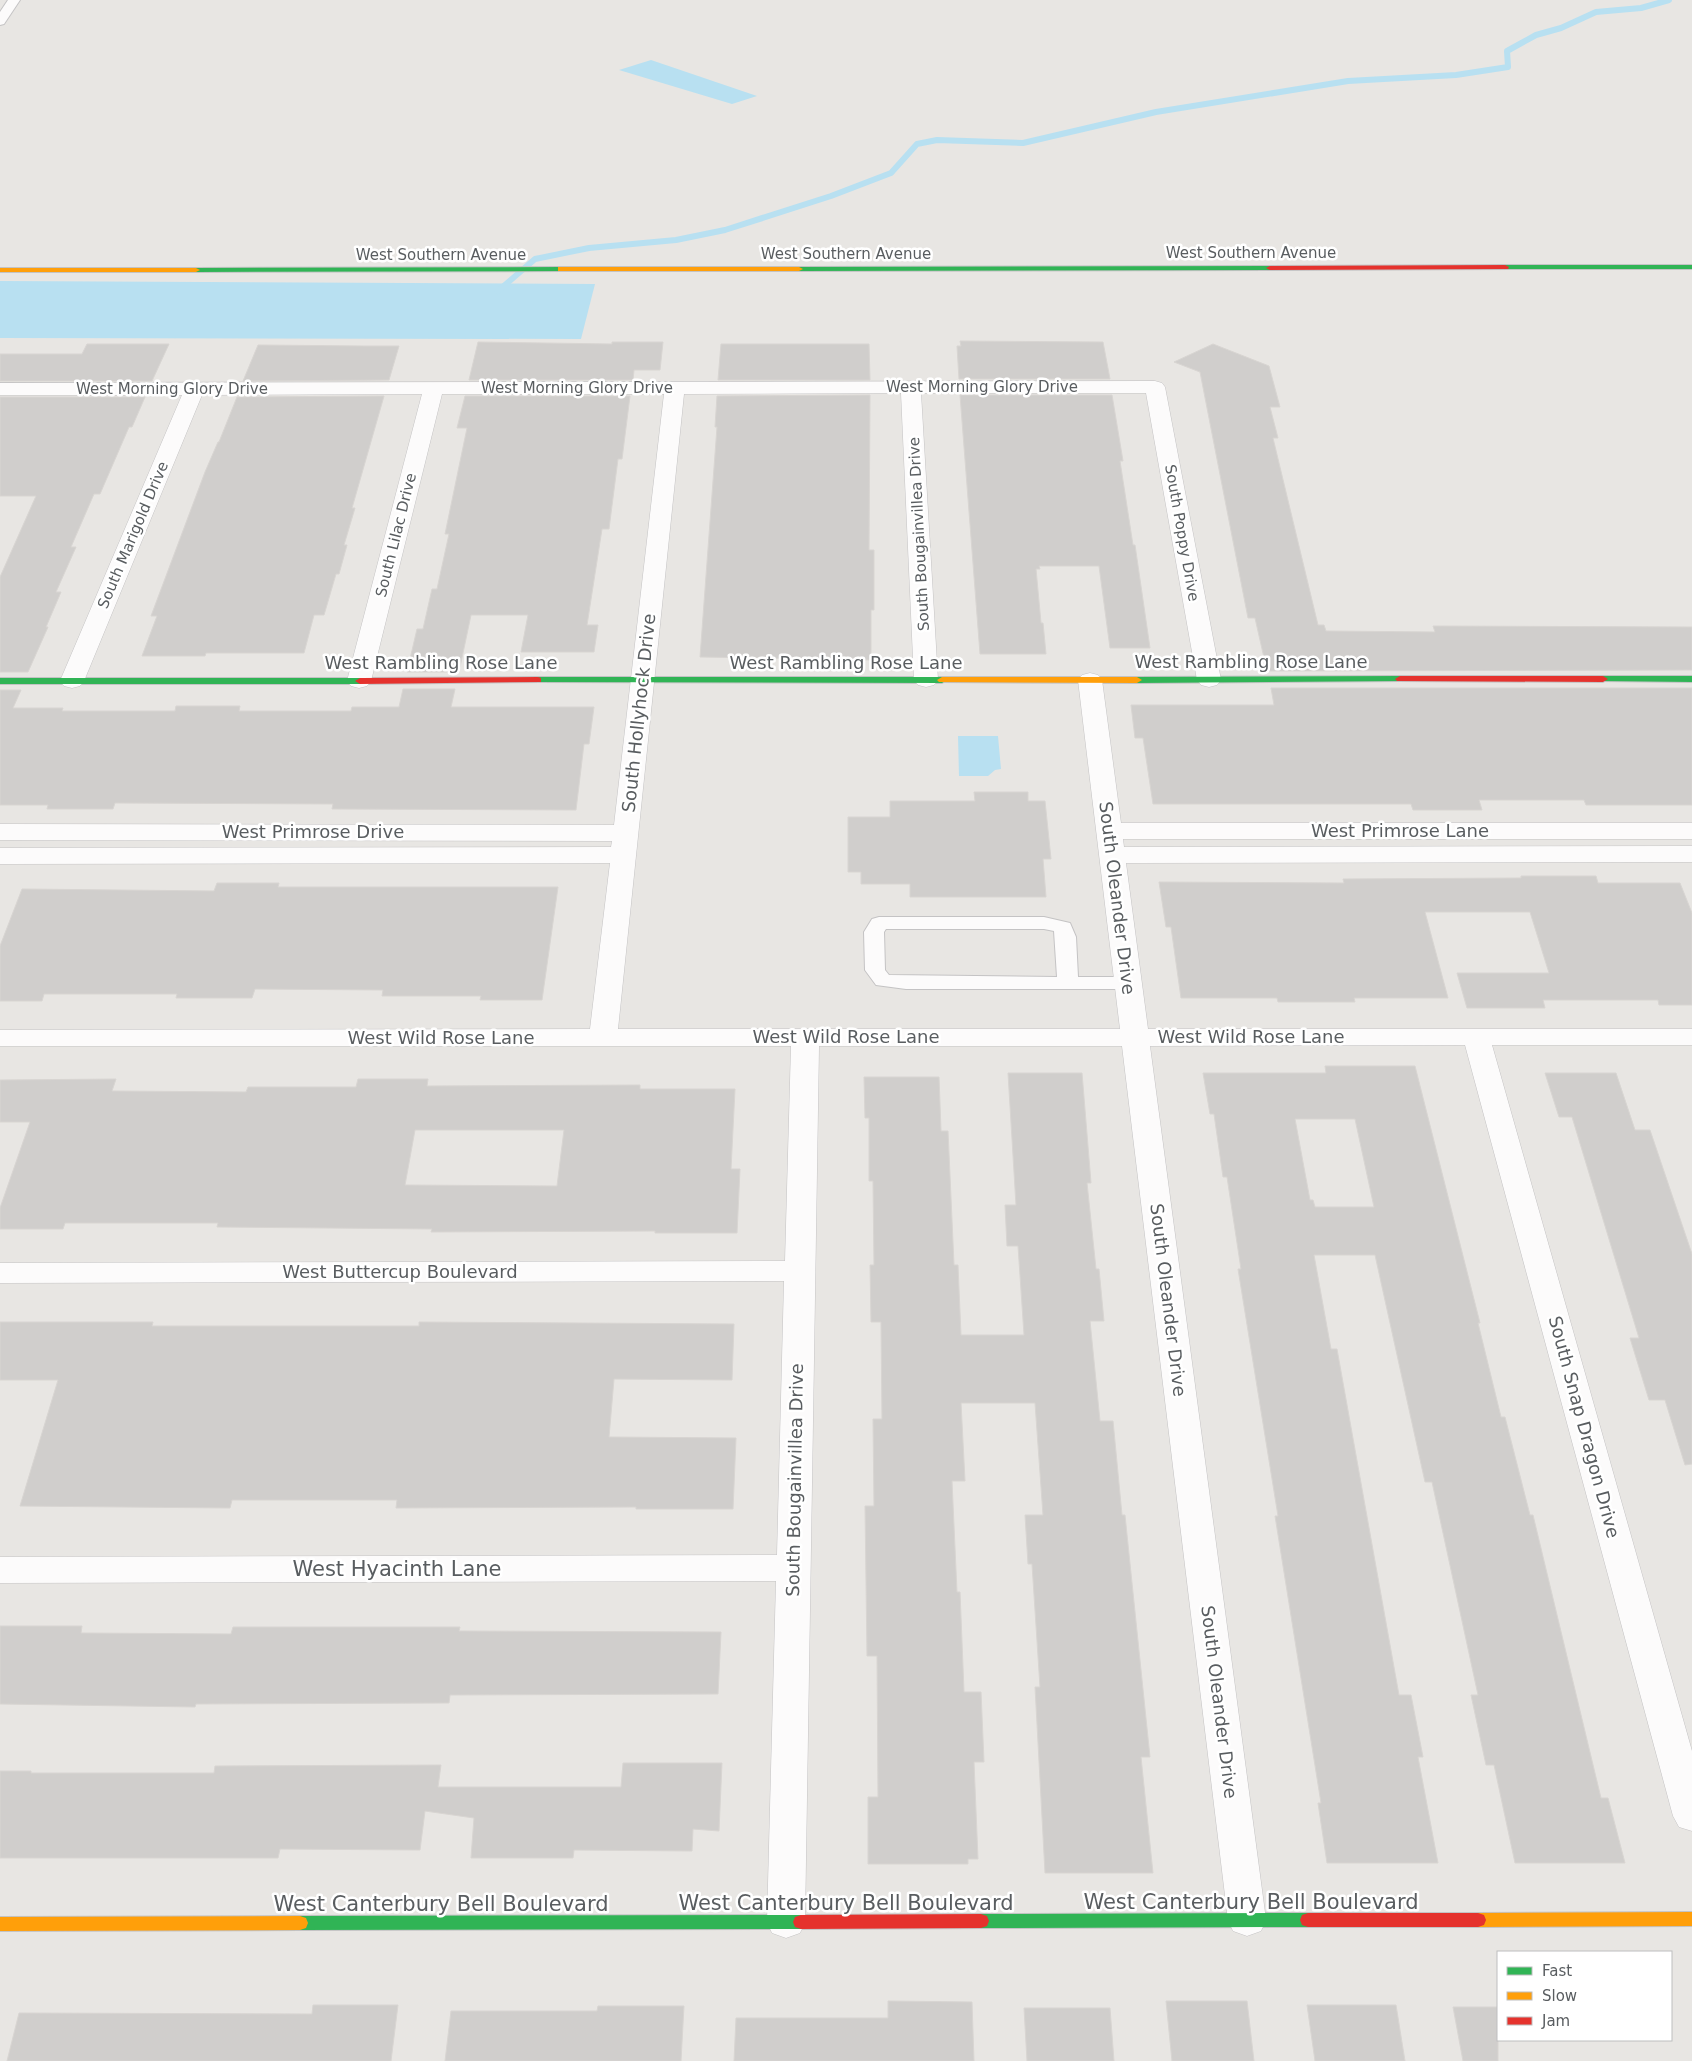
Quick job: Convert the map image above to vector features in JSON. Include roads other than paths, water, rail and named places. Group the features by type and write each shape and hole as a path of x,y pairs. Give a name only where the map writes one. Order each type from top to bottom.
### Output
{"street":[{"name":"West Southern Avenue","path":"0,270 1692,267"},
{"name":"South Bougainvillea Drive","path":"911,387 926,680"},
{"name":"West Morning Glory Drive","path":"0,390 1155,387"},
{"name":"South Poppy Drive","path":"1155,387 1209,680"},
{"name":"South Lilac Drive","path":"359,680 433,388"},
{"name":"South Hollyhock Drive","path":"603,1038 675,388"},
{"name":"South Marigold Drive","path":"72,681 194,389"},
{"name":"West Rambling Rose Lane","path":"0,681 1692,679"},
{"name":"South Oleander Drive","path":"1090,680 1109,843 1247,1920"},
{"name":"West Primrose Drive","path":"0,832 624,844"},
{"name":"West Primrose Lane","path":"1109,843 1481,843 1692,832"},
{"name":"West Primrose Lane","path":"1481,843 1692,854"},
{"name":"West Primrose Drive","path":"0,856 624,844"},
{"name":"South Bougainvillea Drive","path":"786,1922 805,1037"},
{"name":"South Snap Dragon Drive","path":"1476,1037 1692,1816"},
{"name":"West Wild Rose Lane","path":"0,1038 1692,1037"},
{"name":"West Buttercup Boulevard","path":"0,1273 800,1271"},
{"name":"West Hyacinth Lane","path":"0,1570 793,1568"},
{"name":"West Canterbury Bell Boulevard","path":"0,1924 1692,1919"}],"lane":[{"path":"0,22 14,0"},
{"path":"1068,983 1066,937 1063,927 1044,924 879,922 874,932 875,970 883,981 1068,983 1128,983"}],"water":[{"path":"651,60 757,96 732,104 619,70"},
{"path":"0,281 595,284 581,339 0,338"},
{"path":"958,736 998,736 1001,769 995,770 988,776 959,776"}],"waterway":[{"path":"498,291 535,259 589,248 676,240 725,230 831,196 891,173 917,144 937,140 1023,143 1156,112 1348,81 1456,75 1508,67 1507,51 1536,35 1561,28 1596,12 1641,8 1669,0"}]}
